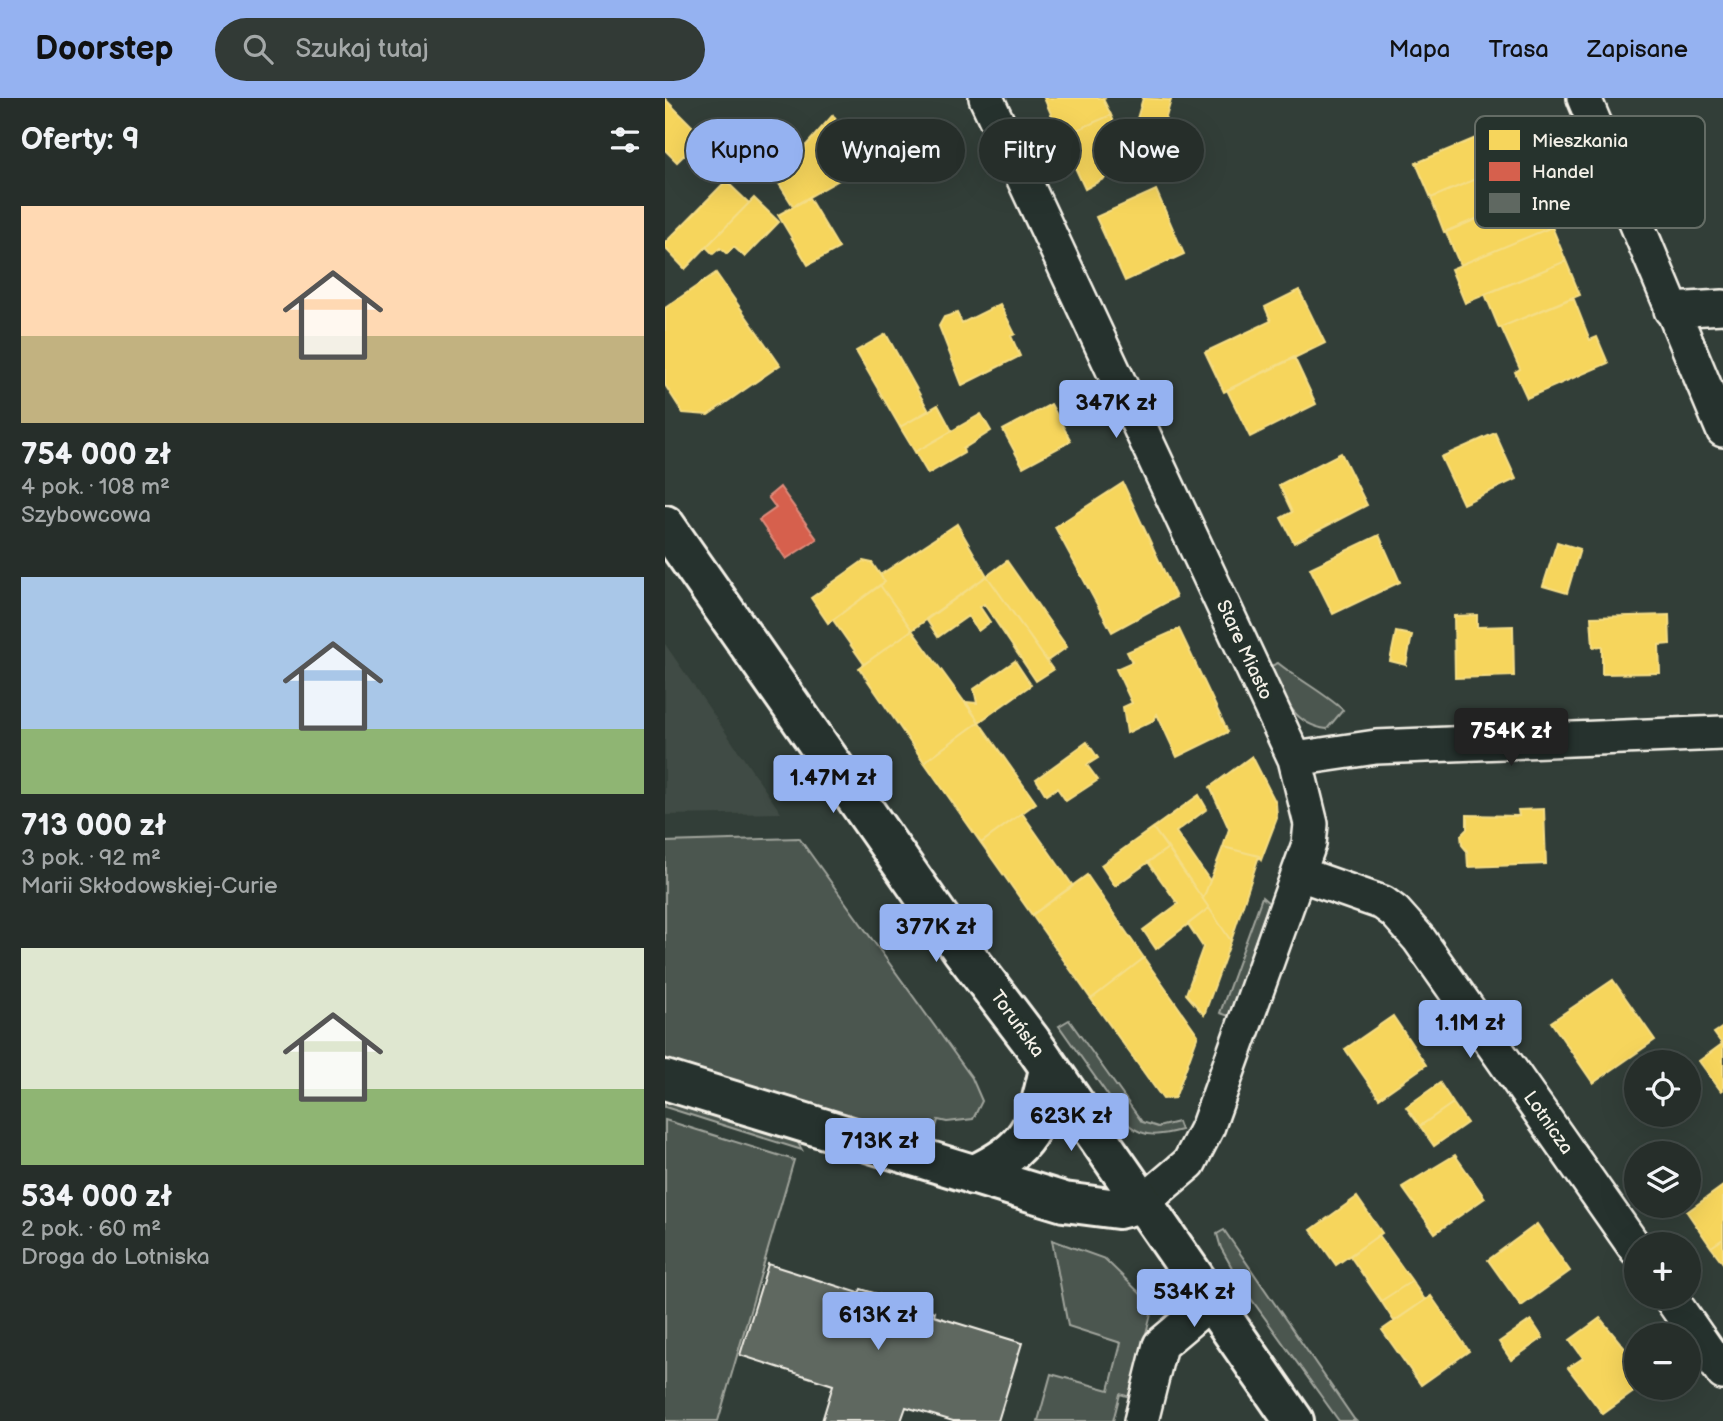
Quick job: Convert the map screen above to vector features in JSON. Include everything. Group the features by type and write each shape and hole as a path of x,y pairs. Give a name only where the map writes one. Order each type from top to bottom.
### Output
{"main road":[{"name":"Toruńska","path":"665,526 1294,1421"},
{"path":"973,1175 1012,1155 1021,1145 1038,1113 1049,1069"},
{"path":"665,1080 1064,1202 1118,1209 1142,1203"}],"street":[{"name":"Stare Miasto","path":"986,98 1295,760 1311,824 1300,874 1201,1143 1189,1163 1142,1203"},
{"path":"1584,98 1591,116"},
{"path":"1637,228 1723,430"},
{"path":"1671,310 1723,307"},
{"path":"1295,760 1376,747 1723,733"},
{"name":"Lotnicza","path":"1300,874 1383,903 1395,912 1419,939 1624,1232"},
{"path":"1141,1421 1160,1345 1211,1302"},
{"path":"1678,1309 1723,1373"}],"shaded area":[{"path":"665,644 781,813 665,815"},
{"path":"1278,663 1343,710 1327,729 1305,721 1290,707 1271,666"},
{"path":"799,838 972,1078 982,1101 973,1119 947,1122 938,1120 932,1142 665,1059 665,842"},
{"path":"1262,897 1269,903 1229,1016 1220,1013"},
{"path":"1069,1020 1142,1122 1158,1127 1178,1122 1181,1130 1147,1134 1129,1125 1059,1026"},
{"path":"665,1098 796,1139 802,1150 665,1107"},
{"path":"665,1120 794,1160 718,1421 665,1421"},
{"path":"1224,1230 1356,1421 1339,1421 1244,1289 1221,1248 1217,1234"},
{"path":"1052,1240 1105,1259 1153,1306 1130,1397 1120,1394 1113,1421 1038,1421 1051,1374 1109,1390 1121,1343 1068,1326"}],"building: Mieszkania":[{"path":"1044,98 1106,98 1103,99 1111,115 1094,119 1094,122 1080,129 1080,119 1053,119"},
{"path":"1143,98 1171,100 1165,119 1137,119"},
{"path":"665,99 686,120 686,153 677,162 665,150"},
{"path":"1094,122 1094,182 1098,182 1085,189 1080,178 1080,129"},
{"path":"817,133 817,182 836,182 793,206 778,182 803,182 803,149"},
{"path":"1475,138 1475,179 1431,198 1416,163"},
{"path":"1475,179 1475,219 1444,232 1431,198"},
{"path":"725,182 749,203 685,269 665,248 665,243"},
{"path":"1156,190 1184,254 1125,281 1096,217"},
{"path":"754,198 779,222 745,257 734,247 727,254 720,248 713,254 706,247"},
{"path":"809,198 839,248 808,265 778,215"},
{"path":"1475,220 1475,228 1550,228 1460,265 1446,232"},
{"path":"1550,228 1552,228 1566,261 1465,303 1451,269"},
{"path":"1566,261 1580,295 1499,328 1485,294"},
{"path":"716,273 780,365 708,415 683,413 665,385 665,308"},
{"path":"1299,290 1325,343 1224,392 1205,352 1271,321 1265,307"},
{"path":"1573,297 1590,340 1597,337 1608,363 1527,398 1515,372 1520,369 1501,327"},
{"path":"1000,304 1015,334 1011,336 1020,356 962,385 939,326 944,317 957,313 962,323"},
{"path":"886,334 929,411 900,427 856,351"},
{"path":"1294,357 1316,404 1250,437 1227,390"},
{"path":"1051,404 1071,441 1023,467 1003,430"},
{"path":"938,405 952,431 915,452 900,427"},
{"path":"981,414 991,431 963,449 964,453 928,474 915,452"},
{"path":"1495,433 1516,479 1463,504 1441,457"},
{"path":"1341,453 1367,505 1294,543 1281,518 1292,512 1279,485"},
{"path":"1123,483 1176,597 1112,632 1055,527"},
{"path":"957,524 987,576 912,630 880,585 885,582 880,575"},
{"path":"1379,535 1400,582 1333,614 1310,568"},
{"path":"1557,542 1580,549 1567,593 1543,586"},
{"path":"863,561 872,563 885,582 828,623 811,598"},
{"path":"1007,561 1067,647 1047,661 987,576"},
{"path":"987,576 1053,670 1036,681 984,604 980,607 990,622 978,631 968,616 938,637 926,619"},
{"path":"880,585 912,630 864,664 833,620"},
{"path":"1477,615 1477,627 1513,626 1514,676 1455,678 1454,616"},
{"path":"1669,615 1670,644 1659,645 1660,673 1602,674 1602,646 1593,647 1591,617"},
{"path":"1179,629 1228,732 1177,757 1157,714 1154,720 1127,733 1123,707 1132,703 1116,669 1132,662 1127,652"},
{"path":"912,630 979,722 924,762 859,668"},
{"path":"1396,632 1412,635 1406,665 1390,661"},
{"path":"1015,661 1031,685 979,722 966,702 977,703 974,689"},
{"path":"979,722 1036,803 981,843 924,762"},
{"path":"1087,742 1098,758 1087,765 1098,780 1066,801 1057,788 1046,795 1036,779"},
{"path":"1252,756 1276,803 1277,818 1261,860 1259,856 1223,847 1229,829 1210,787"},
{"path":"1199,795 1207,809 1176,832 1210,881 1203,899 1153,828"},
{"path":"1544,809 1546,864 1468,867 1467,851 1462,845 1461,835 1467,829 1467,815 1519,816 1518,810"},
{"path":"1022,813 1073,886 1032,915 981,843"},
{"path":"1153,828 1168,848 1115,886 1101,865"},
{"path":"1223,847 1259,856 1231,941 1203,899"},
{"path":"1168,848 1209,908 1156,949 1143,930 1178,904 1148,862"},
{"path":"1087,875 1144,958 1091,999 1032,915"},
{"path":"1209,908 1231,941 1204,1015 1186,994 1203,947 1188,924"},
{"path":"1144,958 1198,1035 1175,1098 1163,1099 1091,999"},
{"path":"1613,980 1655,1040 1641,1050 1624,1050 1624,1062 1593,1083 1551,1022"},
{"path":"1393,1016 1426,1065 1379,1098 1345,1049"},
{"path":"1723,1027 1721,1091 1701,1064 1701,1060 1722,1044 1714,1033"},
{"path":"1440,1083 1453,1103 1420,1126 1406,1107"},
{"path":"1453,1103 1467,1123 1434,1146 1420,1126"},
{"path":"1455,1155 1485,1198 1435,1233 1402,1187"},
{"path":"1723,1186 1723,1239 1711,1247 1691,1218 1701,1218 1701,1202"},
{"path":"1357,1197 1382,1233 1336,1265 1311,1230"},
{"path":"1537,1224 1570,1271 1521,1306 1488,1260"},
{"path":"1379,1235 1412,1281 1381,1301 1350,1256"},
{"path":"1723,1239 1723,1263 1711,1247"},
{"path":"1412,1281 1425,1300 1394,1321 1381,1301"},
{"path":"1431,1296 1469,1351 1421,1385 1382,1330"},
{"path":"1600,1318 1624,1347 1624,1399 1603,1414 1568,1368 1583,1358 1570,1340"},
{"path":"1531,1320 1543,1338 1511,1360 1499,1342"}],"building: Handel":[{"path":"780,487 817,539 786,559 759,520 776,508 768,497"}],"building: Inne":[{"path":"768,1264 859,1293 861,1289 935,1312 934,1316 1022,1343 998,1421 953,1421 906,1407 901,1421 822,1421 833,1385 740,1355"}]}
